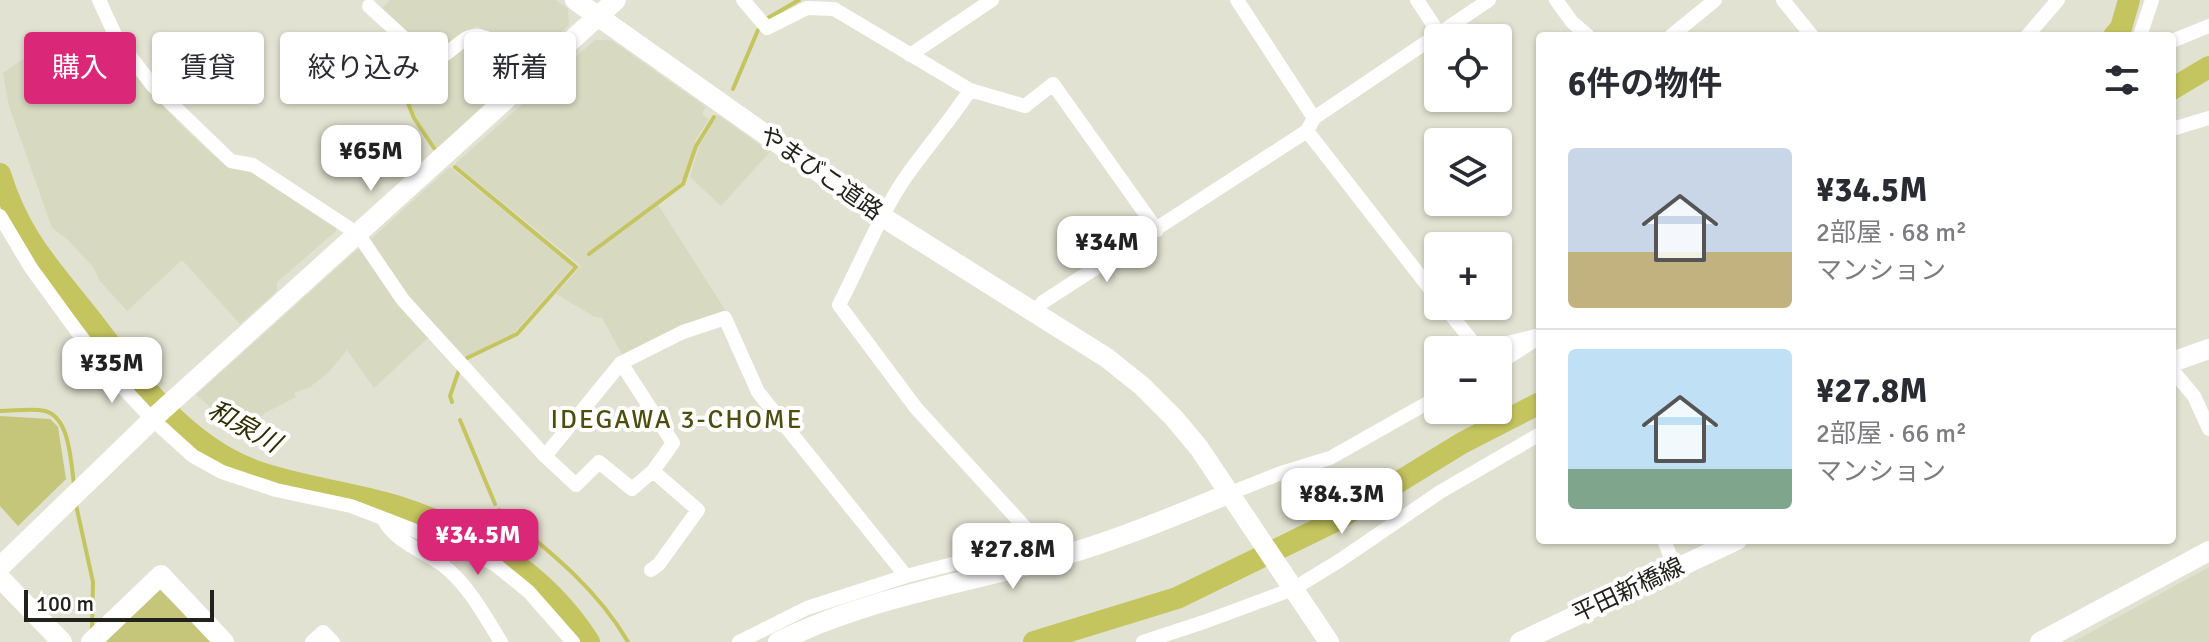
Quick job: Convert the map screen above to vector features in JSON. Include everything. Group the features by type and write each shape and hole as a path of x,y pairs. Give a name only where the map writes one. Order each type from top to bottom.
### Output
{"street":[{"path":"99,0 117,39 153,86 231,161 253,165 358,234 403,300 545,456 580,490 599,462 632,489 653,471 673,443 621,363"},
{"name":"やまびこ道路","path":"575,0 881,216 1107,358 1142,386 1199,448 1329,642"},
{"path":"576,36 616,0"},
{"path":"743,0 767,28 807,8 820,6 834,9 970,90 1025,106 1053,84 1157,230"},
{"path":"910,55 992,0"},
{"path":"1237,0 1310,125 1424,280"},
{"path":"1417,0 1433,24"},
{"path":"1451,24 1489,0"},
{"path":"1556,0 1583,32"},
{"path":"1676,32 1715,0"},
{"path":"1783,0 1809,32"},
{"path":"2036,32 2058,0"},
{"path":"2141,32 2152,0"},
{"path":"369,6 429,61 437,60 464,39"},
{"path":"2176,39 2209,26"},
{"path":"1034,313 1043,302 1157,230 1424,42"},
{"path":"970,90 947,125 903,180 881,216 839,305 916,408 1053,558"},
{"path":"0,567 155,417 501,104"},
{"path":"2176,128 2209,118"},
{"path":"0,216 17,248 100,363 193,456 222,472 276,490 351,506 382,517 496,565 529,592 573,642"},
{"path":"545,456 621,363 683,332 725,318 758,392 906,576"},
{"path":"1455,320 1476,346 1491,347 1536,337"},
{"path":"1512,355 1536,339"},
{"path":"2176,361 2209,349"},
{"path":"2176,375 2194,396 2209,429"},
{"path":"778,642 863,608 1053,558 1233,500 1281,473 1330,458 1424,405"},
{"path":"1143,642 1204,622 1291,586 1339,561 1440,492 1536,436"},
{"path":"651,570 659,564 698,510 653,471"},
{"path":"382,517 401,539 445,567 470,593 501,642"},
{"path":"739,642 807,608 906,576 1038,542"},
{"path":"1666,544 1675,568"},
{"name":"平田新橋線","path":"1520,642 1728,544"},
{"path":"2040,642 2209,551"},
{"path":"91,642 161,575 224,642"},
{"path":"0,578 62,642"},
{"path":"312,642 323,632 333,642"}],"shaded area":[{"path":"390,0 556,0 568,9 569,25 562,32 487,32 476,26 448,45 448,32 403,32 380,10"},
{"path":"595,40 611,40 706,107 702,114 709,119 696,139 687,173 673,192 657,203 727,313 623,356 602,318 556,294 581,266 455,164 523,104 576,104 576,57"},
{"path":"464,46 464,104 485,104 437,149 410,104 448,104 448,53"},
{"path":"24,58 24,104 136,104 136,76 152,93 152,104 162,104 211,153 231,168 252,173 336,225 336,231 277,282 277,291 240,324 182,260 127,311 100,281 93,267 52,228 9,106 3,73"},
{"path":"718,115 770,152 721,206 690,177 699,146"},
{"path":"450,167 573,266 514,333 463,358 402,293 371,239"},
{"path":"360,247 429,337 374,388 347,350 328,373 310,387 294,393 296,397 265,413 243,434 196,395"},
{"path":"2209,567 2209,642 2073,642"}],"green space":[{"path":"0,416 50,419 58,427 66,479 18,526 0,506"},
{"path":"158,588 211,642 102,642"}],"waterway":[{"path":"768,18 799,0"},
{"path":"2118,32 2129,0"},
{"path":"733,89 758,30"},
{"path":"2176,87 2209,67"},
{"path":"408,104 434,148"},
{"path":"589,254 683,184 696,146 714,117"},
{"path":"455,167 576,267 517,334 467,358"},
{"name":"和泉川","path":"0,174 17,218 50,269 144,387 205,444 255,471 396,506 479,541 529,574 551,594 589,642"},
{"path":"452,402 450,396 459,370"},
{"path":"1034,642 1177,598 1335,521 1462,443 1536,405"},
{"path":"0,411 40,410 53,415 60,422 68,442 74,485"},
{"path":"460,420 495,504"},
{"path":"76,505 93,582 92,630"},
{"path":"499,510 586,587 616,622 628,642"}],"district":[{"name":"IDEGAWA 3-CHOME","path":"677,420"}]}
